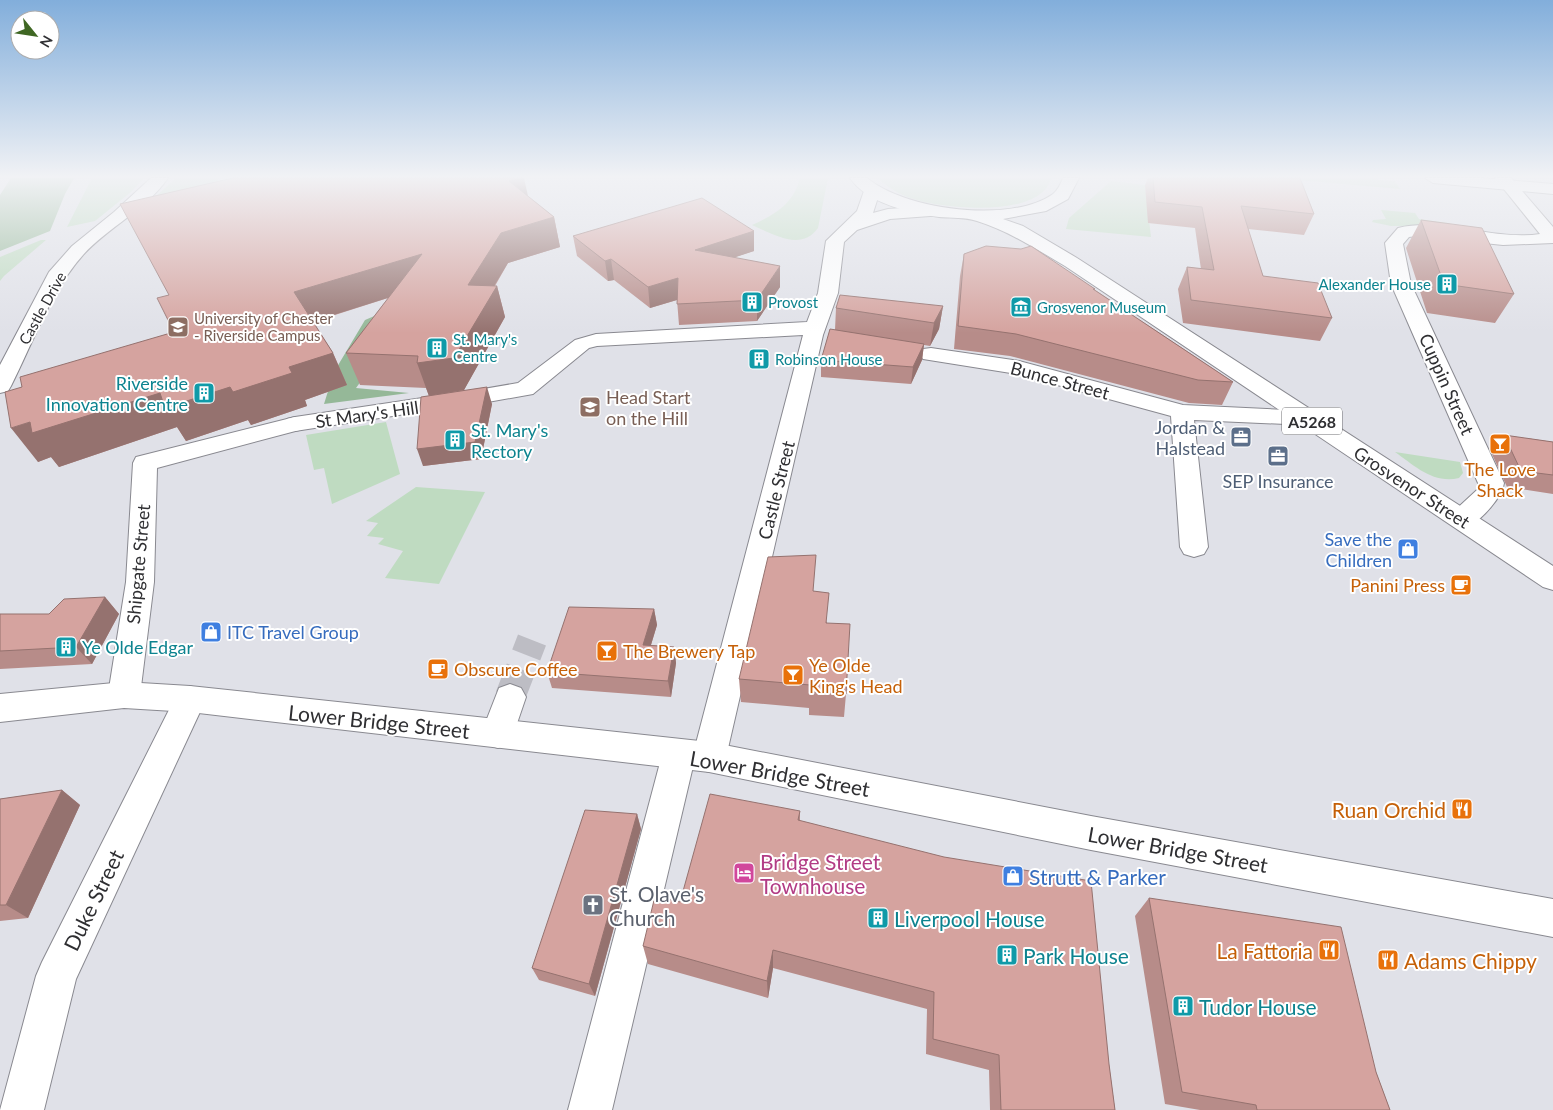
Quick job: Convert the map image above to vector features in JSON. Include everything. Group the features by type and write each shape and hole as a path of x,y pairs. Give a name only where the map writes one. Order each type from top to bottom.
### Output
{"main road":[{"name":"Castle Drive","path":"0,386 56,276 78,250 103,230"},
{"name":"Castle Street","path":"590,1110 821,334 835,242 846,230"},
{"name":"Grosvenor Street","path":"1014,230 1024,234 1070,262 1553,580"},
{"name":"Grosvenor Street","path":"1049,230 1052,239 1070,262"},
{"name":"Cuppin Street","path":"1461,519 1490,492 1491,483 1401,284 1394,249 1396,238 1404,232 1417,231 1518,240 1552,238"},
{"name":"St Mary's Hill","path":"145,462 295,424 525,389 582,344 596,340 821,334"},
{"name":"Bunce Street","path":"921,352 1019,368 1182,412 1307,418"},
{"path":"1182,412 1194,547"},
{"name":"Shipgate Street","path":"124,695 140,582 145,462"},
{"name":"Lower Bridge Street","path":"0,708 124,695 190,699 694,756 1101,835 1553,918"},
{"path":"498,734 510,697"},
{"name":"Duke Street","path":"22,1110 56,976 190,699"}],"green space":[{"path":"0,230 50,230 50,231 0,251"},
{"path":"763,230 816,230 803,239 786,239"},
{"path":"1075,230 1150,230 1151,237"},
{"path":"41,240 46,240 0,281 0,257"},
{"path":"386,311 405,321 356,388 409,393 324,404 334,372 365,320"},
{"path":"386,422 400,474 332,504 324,468 314,470 306,435"},
{"path":"1395,452 1460,462 1463,473 1459,478 1450,479 1433,476 1417,468"},
{"path":"416,487 485,492 439,584 385,578 403,551 378,544 384,538 367,536 378,523 366,521"}],"building":[{"path":"134,230 512,230 501,233 468,285 497,286 454,358 417,363 418,356 346,353 422,254 294,292 333,353 289,367 292,373 233,392 230,387 165,408 160,393 32,433 30,422 11,428 5,392 22,387 20,377 174,332 157,298 169,295"},
{"path":"594,230 752,230 754,231 695,250 780,266 757,300 677,304 678,278 648,287 611,259 605,261 573,236"},
{"path":"1206,230 1248,230 1263,276 1318,283 1332,318 1191,300 1187,267 1214,270"},
{"path":"1425,230 1483,230 1514,294 1444,284"},
{"path":"986,246 1021,249 1031,246 1233,382 1198,380 1016,334 958,326 964,254"},
{"path":"840,295 943,306 934,323 836,308"},
{"path":"830,329 924,344 913,367 821,360"},
{"path":"487,387 475,442 417,449 421,397"},
{"path":"1504,435 1553,442 1553,475 1521,471"},
{"name":"Ye Olde King's Head","path":"816,555 813,591 829,593 826,623 850,624 846,694 810,692 810,685 739,679 768,557"},
{"path":"105,597 76,647 0,651 0,614 49,614 64,599"},
{"name":"The Brewery Tap","path":"569,607 654,609 643,645 674,647 668,681 547,672"},
{"path":"62,790 6,905 0,905 0,799"},
{"path":"710,794 800,811 798,820 944,857 1091,881 1115,1110 1001,1110 999,1055 933,1039 934,992 773,950 767,981 643,946 655,896 680,902"},
{"name":"St. Olave's Church","path":"585,810 637,814 589,984 532,968"},
{"path":"1149,898 1341,927 1376,1072 1390,1110 1257,1110 1256,1105 1182,1092"}],"tunnel":[{"path":"510,697 532,640"}],"place":[{"name":"Alexander House","path":"1447,284"},
{"name":"Provost","path":"752,302"},
{"name":"Grosvenor Museum","path":"1021,307"},
{"name":"University of Chester - Riverside Campus","path":"178,327"},
{"name":"St. Mary's Centre","path":"437,348"},
{"name":"Robinson House","path":"759,359"},
{"name":"Riverside Innovation Centre","path":"204,393"},
{"name":"Head Start on the Hill","path":"590,407"},
{"name":"Jordan & Halstead","path":"1241,437"},
{"name":"St. Mary's Rectory","path":"455,440"},
{"name":"The Love Shack","path":"1500,444"},
{"name":"SEP Insurance","path":"1278,456"},
{"name":"Save the Children","path":"1408,549"},
{"name":"Panini Press","path":"1461,585"},
{"name":"ITC Travel Group","path":"211,632"},
{"name":"Ye Olde Edgar","path":"66,647"},
{"name":"The Brewery Tap","path":"607,651"},
{"name":"Obscure Coffee","path":"438,669"},
{"name":"Ye Olde King's Head","path":"793,675"},
{"name":"Ruan Orchid","path":"1462,809"},
{"name":"Bridge Street Townhouse","path":"744,873"},
{"name":"Strutt & Parker","path":"1013,876"},
{"name":"St. Olave's Church","path":"593,905"},
{"name":"Liverpool House","path":"878,918"},
{"name":"La Fattoria","path":"1329,950"},
{"name":"Park House","path":"1007,955"},
{"name":"Adams Chippy","path":"1388,960"},
{"name":"Tudor House","path":"1183,1006"}]}
